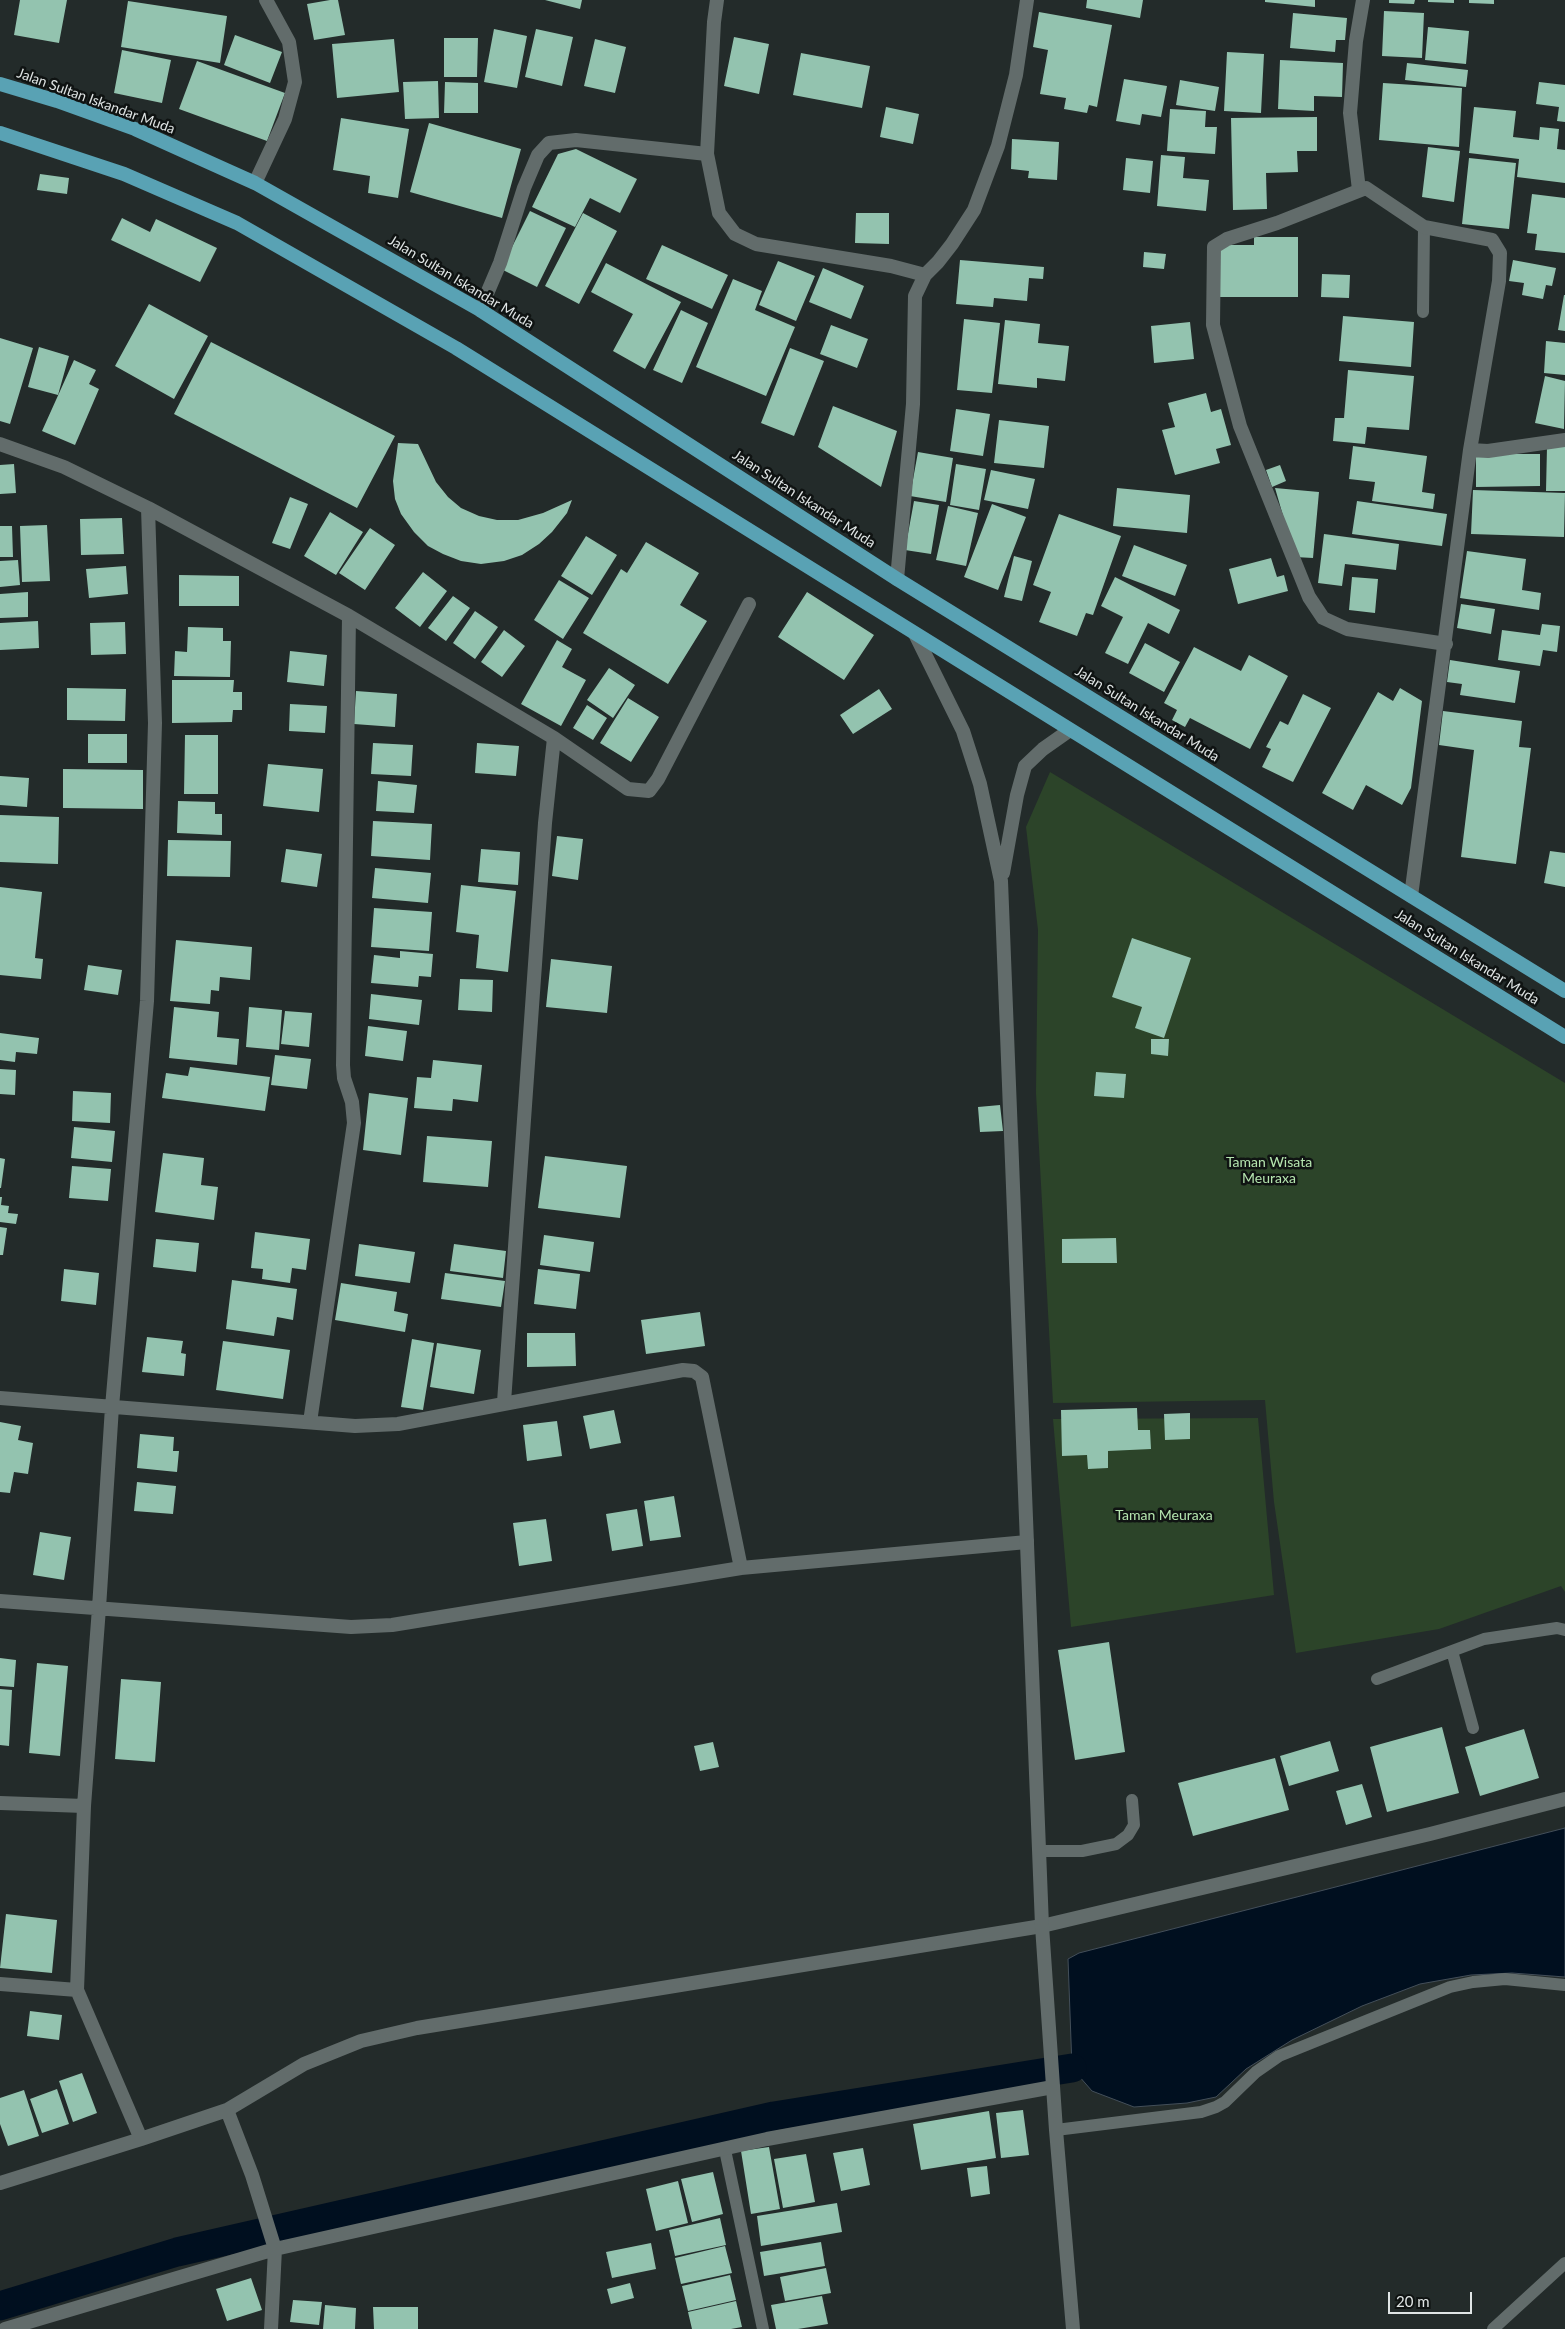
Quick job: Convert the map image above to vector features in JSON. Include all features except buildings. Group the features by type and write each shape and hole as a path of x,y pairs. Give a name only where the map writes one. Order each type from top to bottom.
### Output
{"highway":[{"name":"Jalan Sultan Iskandar Muda","path":"0,84 57,101 134,130 255,183 480,310 897,579 1565,991"},
{"name":"Jalan Sultan Iskandar Muda","path":"0,133 124,174 237,223 456,348 1565,1037"}],"street":[{"path":"255,183 284,119 295,82 289,42 266,0"},
{"path":"717,0 714,22 707,154 719,213 735,234 756,244 891,266 925,275"},
{"path":"897,579 913,404 915,296 925,275 948,250 974,210 998,146 1016,75 1027,0"},
{"path":"1359,190 1350,113 1356,42 1363,0"},
{"path":"480,310 500,263 524,188 538,154 549,143 576,140 707,154"},
{"path":"1411,896 1446,644 1470,450 1499,281 1500,253 1492,240 1424,227 1366,188 1277,223 1227,239 1214,247 1213,325 1240,426 1309,597 1324,618 1348,629 1446,644"},
{"path":"1470,450 1488,451 1565,440"},
{"path":"0,444 64,467 148,508 349,616 554,738 628,789 649,791 658,779 749,604"},
{"path":"141,2138 77,1990 84,1806 112,1407 146,1001 154,723 148,508"},
{"path":"310,1422 354,1123 352,1102 344,1078 343,1065 349,616"},
{"path":"915,634 963,731 980,784 1001,881 1043,1933 1056,2130 1073,2329"},
{"path":"1001,881 1016,795 1025,766 1043,749 1070,730"},
{"path":"504,1402 545,823 554,738"},
{"path":"0,1398 355,1426 398,1424 504,1402 683,1370 694,1371 702,1377 741,1568"},
{"path":"0,1601 351,1627 392,1626 741,1568 1026,1542"},
{"path":"0,2184 227,2110 304,2064 370,2039 416,2028 1043,1933 1565,1799"},
{"path":"0,1803 84,1806"},
{"path":"0,1984 77,1990"},
{"path":"5,2329 273,2245 725,2150 767,2139 1053,2087"},
{"path":"227,2110 252,2174 273,2245 276,2266 271,2329"}],"lane":[{"path":"1422,312 1424,227"},
{"path":"1377,1679 1484,1640 1557,1628 1565,1630"},
{"path":"1452,1651 1473,1728"},
{"path":"1040,1850 1082,1851 1116,1844 1128,1836 1134,1825 1132,1800"},
{"path":"1056,2130 1201,2112 1216,2107 1225,2102 1256,2072 1279,2056 1450,1987 1473,1982 1505,1979 1565,1986"},
{"path":"725,2150 763,2329"},
{"path":"1493,2329 1565,2263"}],"green space":[{"name":"Taman Wisata Meuraxa","path":"1050,772 1565,1083 1565,1592 1561,1586 1439,1629 1296,1653 1274,1502 1265,1400 1053,1403 1036,1093 1038,930 1026,827"},
{"name":"Taman Meuraxa","path":"1258,1418 1274,1595 1071,1627 1053,1419"}],"water":[{"path":"1565,1828 1565,1977 1512,1973 1471,1975 1420,1984 1362,2006 1292,2040 1246,2069 1216,2097 1187,2103 1134,2107 1092,2091 1072,2068 1068,1959 1079,1953"}],"waterway":[{"path":"0,2306 177,2252 774,2116 1072,2068"}]}
